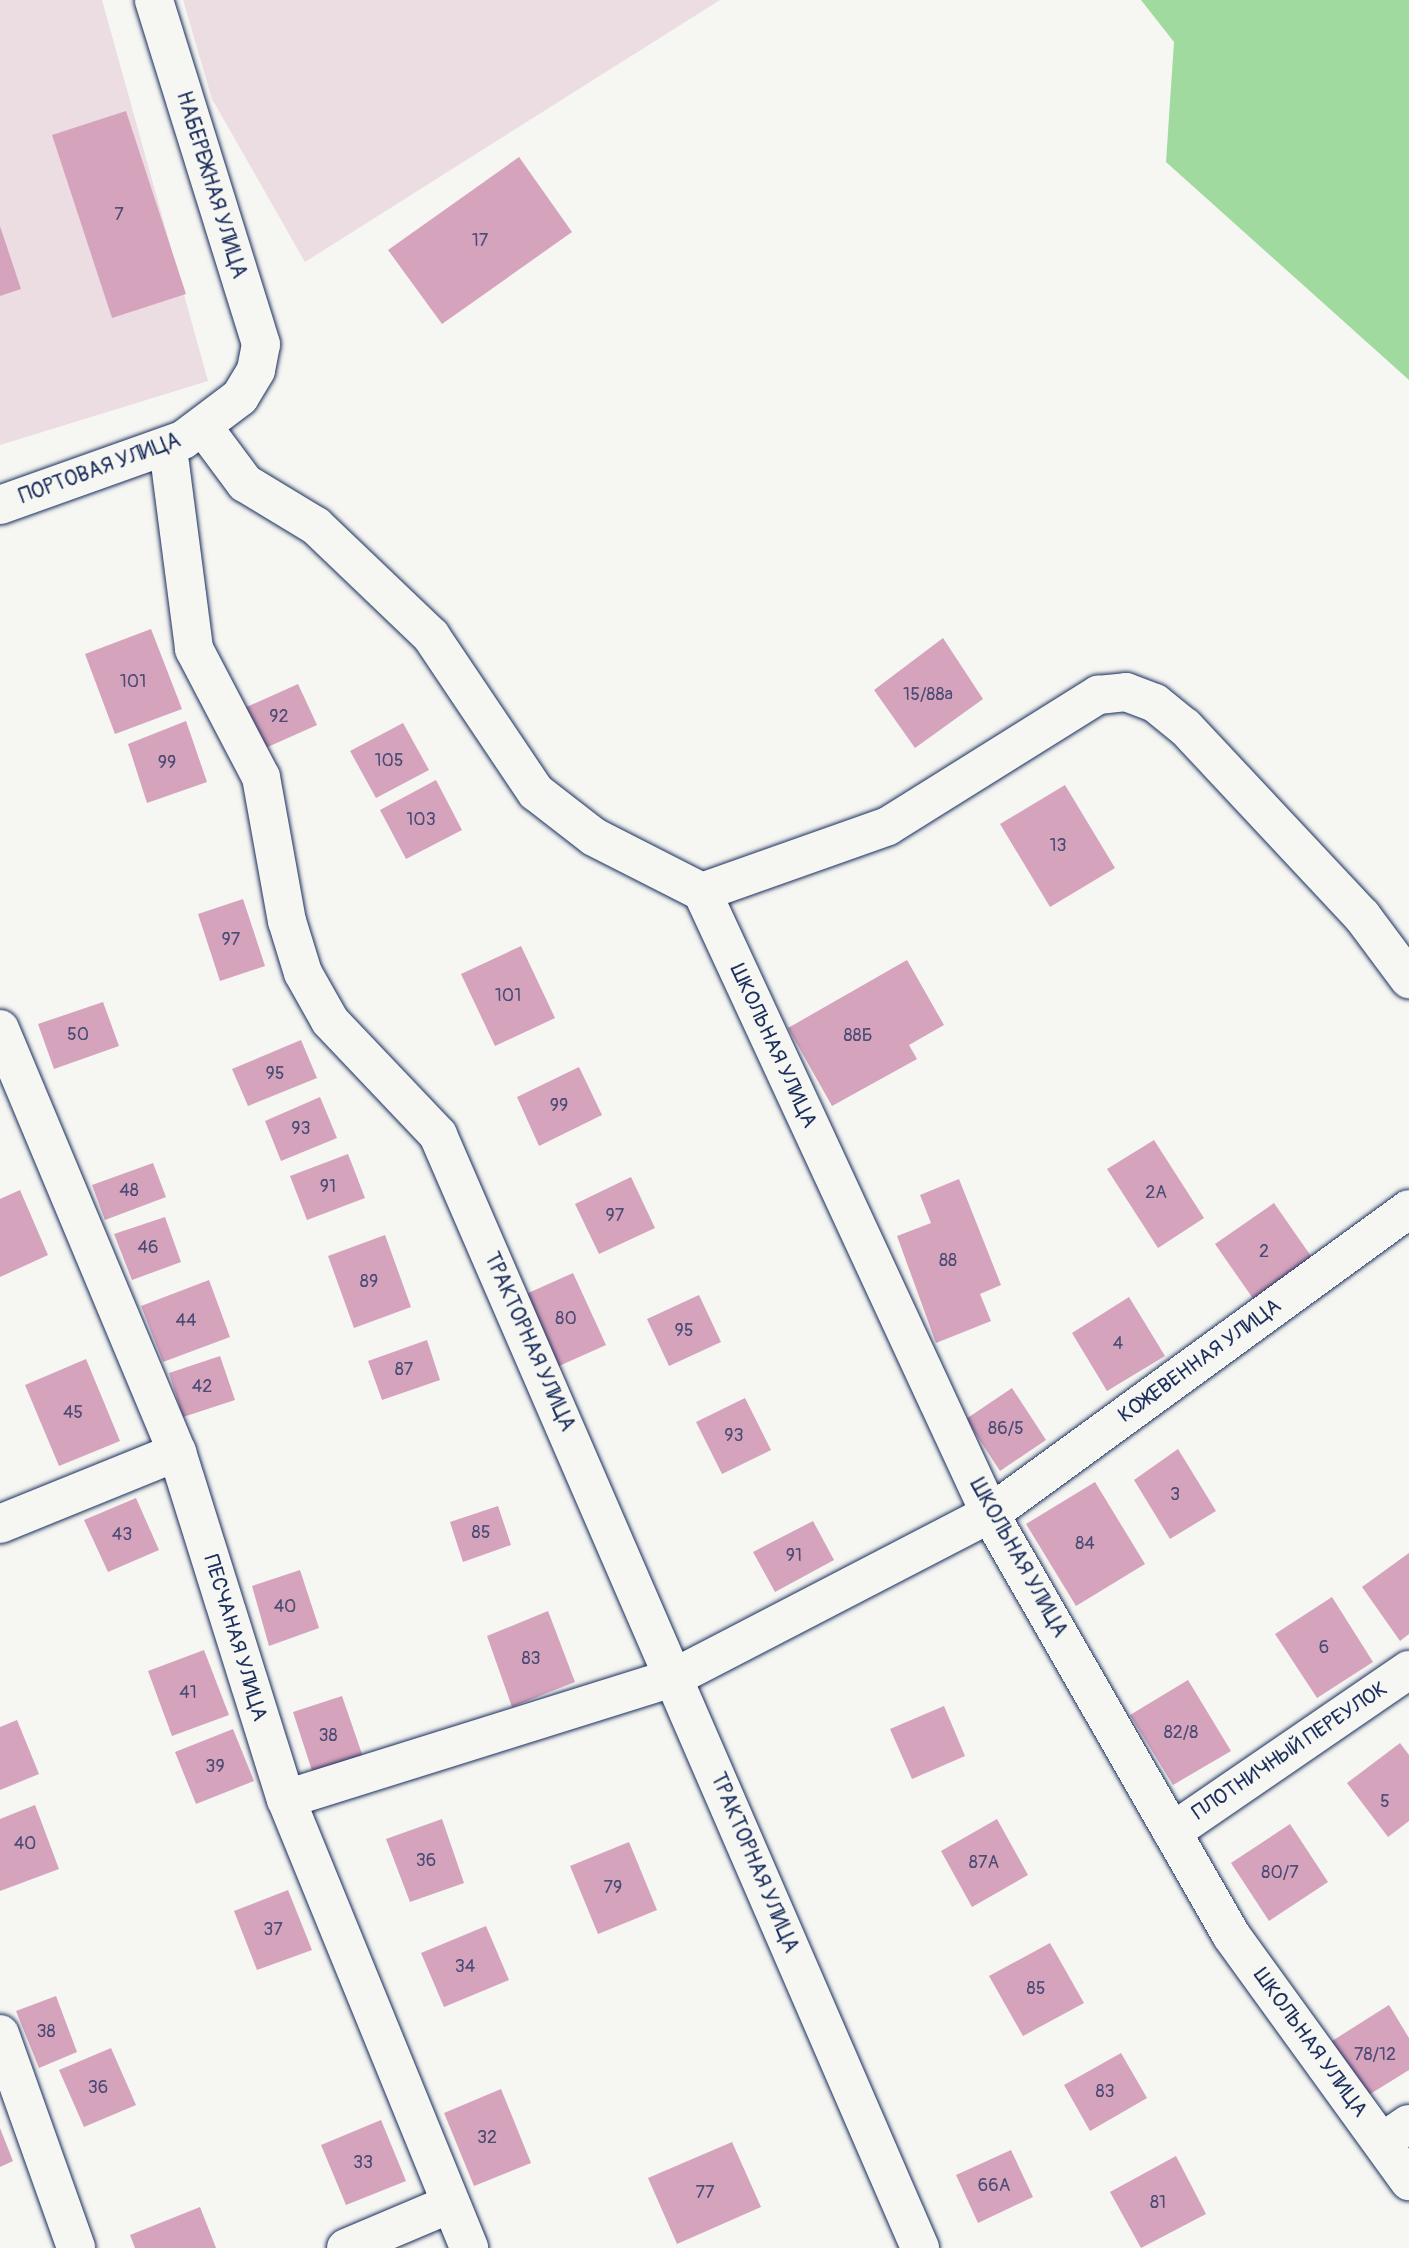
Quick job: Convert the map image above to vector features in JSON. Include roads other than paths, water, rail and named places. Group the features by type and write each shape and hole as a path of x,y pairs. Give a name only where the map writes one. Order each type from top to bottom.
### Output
{"street":[{"name":"НАБЕРЕЖНАЯ УЛИЦА","path":"154,0 261,344 256,370"},
{"name":"ПОРТОВАЯ УЛИЦА","path":"0,505 168,448 204,428 248,388 256,370"},
{"path":"204,428 245,483 316,526 431,636 536,792 594,837 702,892 888,826 1098,695 1126,692 1155,704 1185,727 1362,916 1409,979"},
{"name":"ТРАКТОРНАЯ УЛИЦА","path":"168,448 194,649 261,777 288,921 303,973 330,1021 438,1135 920,2248"},
{"name":"ШКОЛЬНАЯ УЛИЦА","path":"702,892 990,1514 1231,1935 1396,2133 1409,2181"},
{"name":"ПЕСЧАНАЯ УЛИЦА","path":"0,1029 177,1452 286,1800 468,2248"},
{"name":"КОЖЕВЕННАЯ УЛИЦА","path":"286,1800 675,1677 990,1514 1409,1209"},
{"path":"0,1524 177,1452"},
{"name":"ПЛОТНИЧНЫЙ ПЕРЕУЛОК","path":"1172,1832 1409,1670"},
{"path":"0,2034 76,2248"},
{"path":"346,2248 450,2204"}]}
